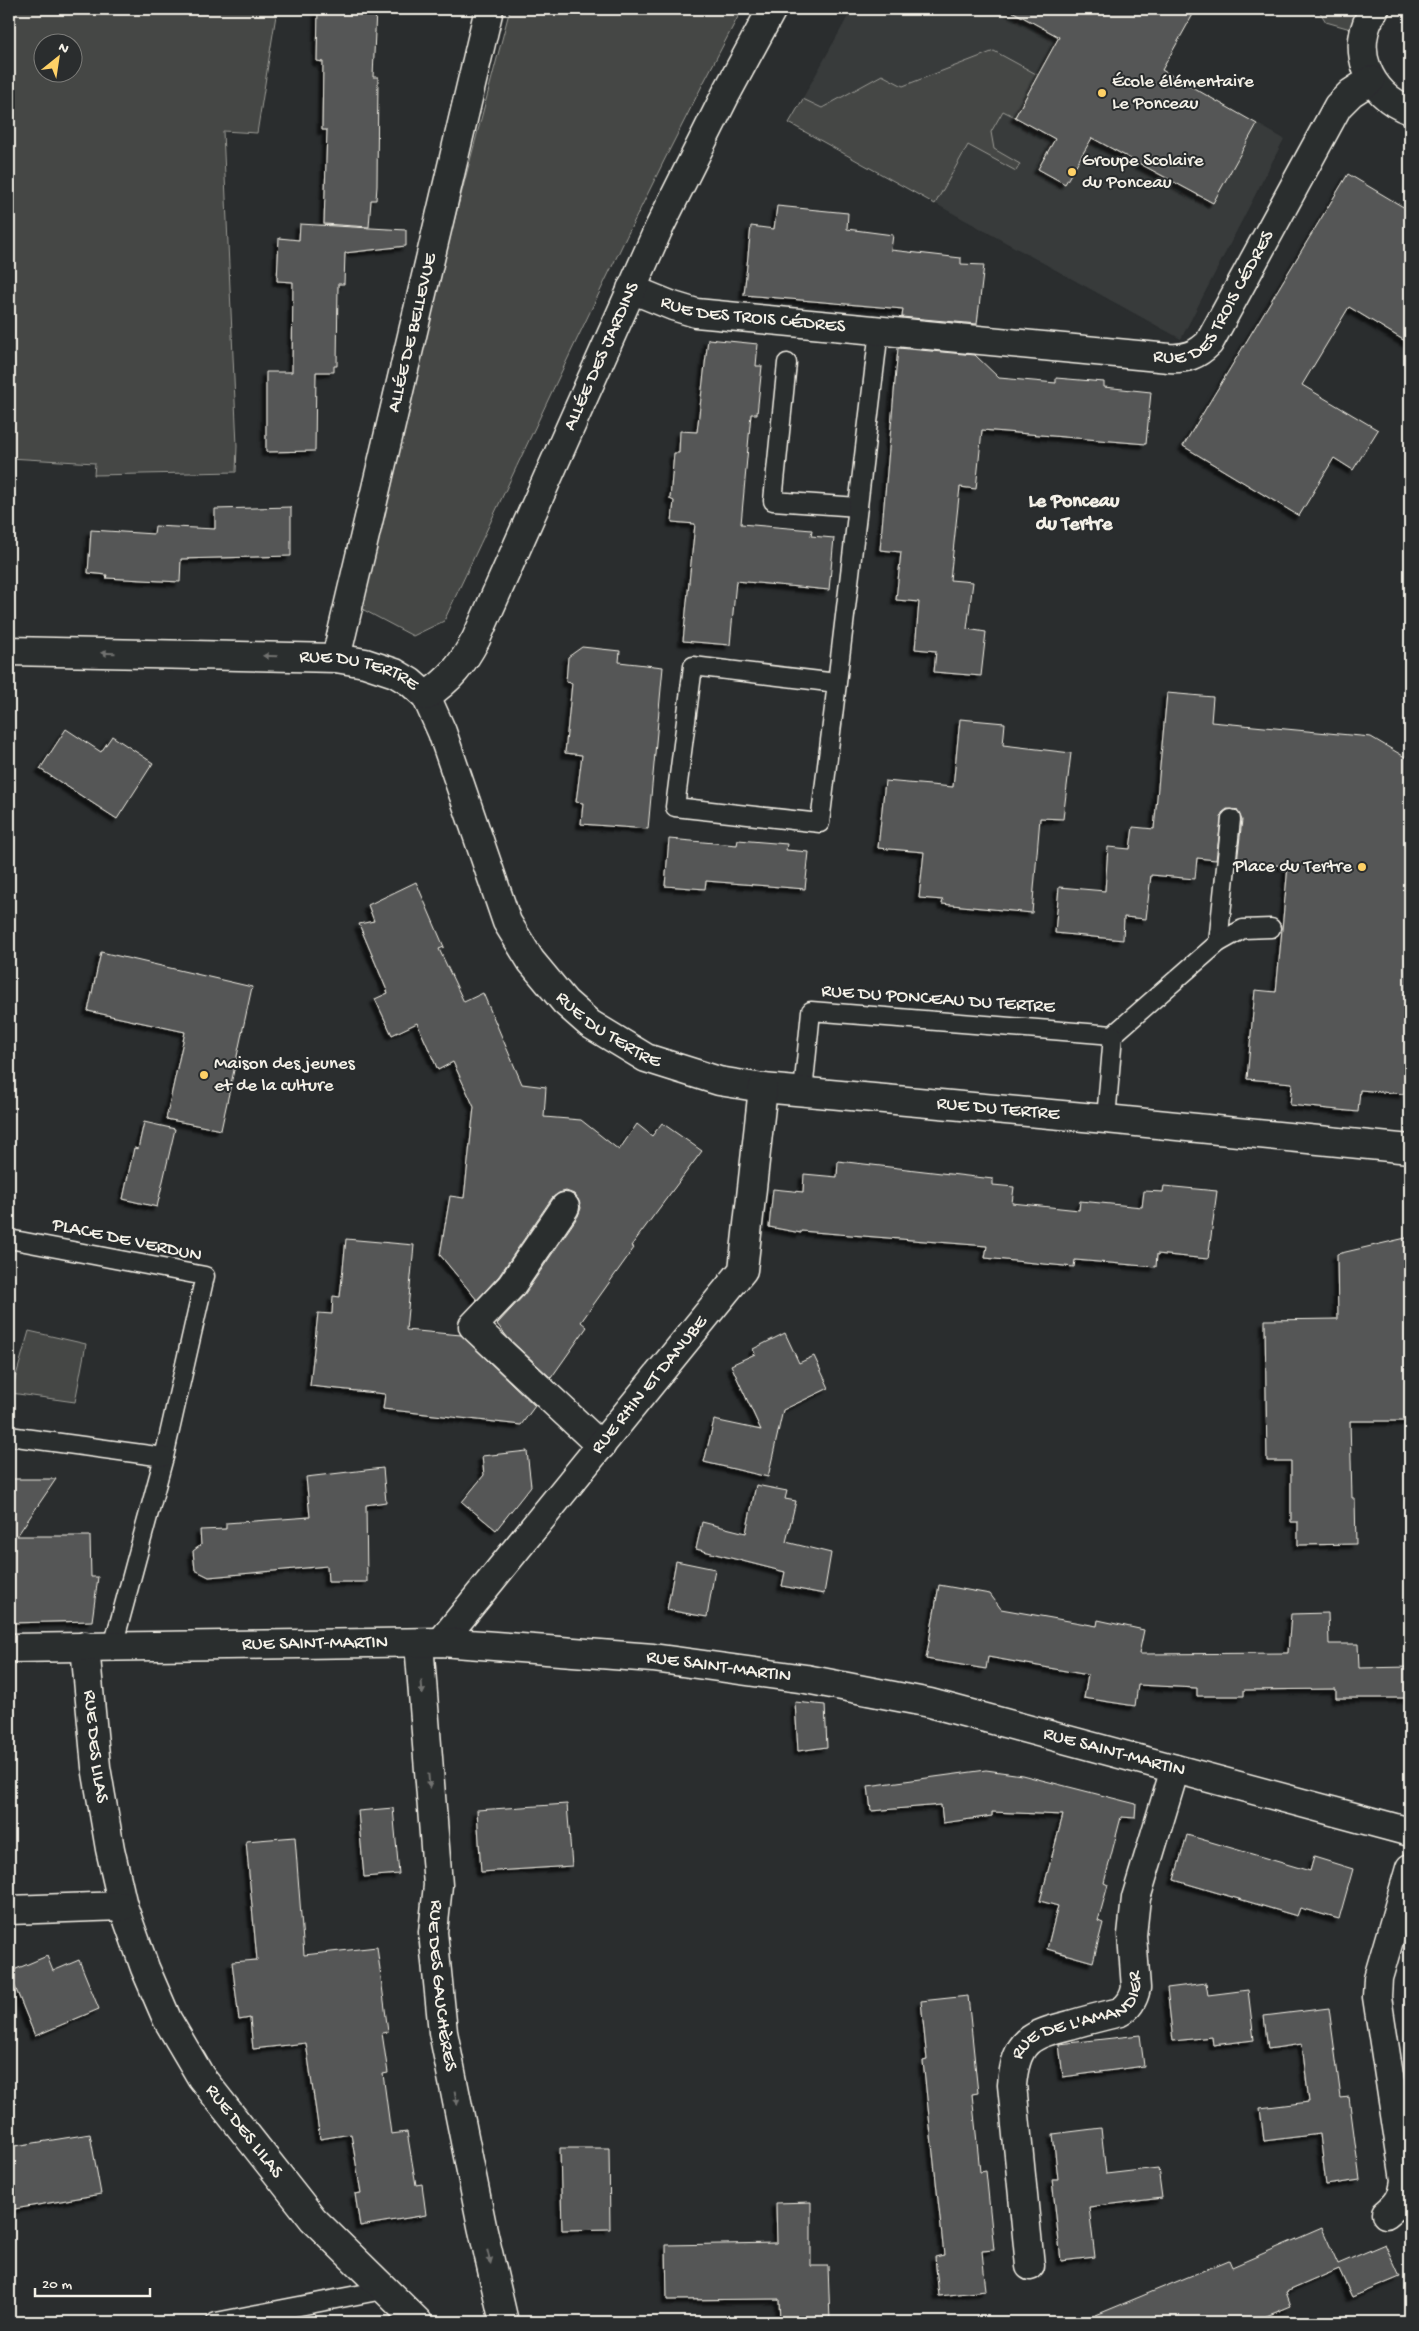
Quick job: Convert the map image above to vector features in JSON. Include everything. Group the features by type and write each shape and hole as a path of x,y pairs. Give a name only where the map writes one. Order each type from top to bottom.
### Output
{"street":[{"name":"ALLÉE DE BELLEVUE","path":"336,658 489,9"},
{"name":"ALLÉE DES JARDINS","path":"426,696 447,682 468,655 631,289 726,94 772,9"},
{"path":"1375,9 1366,27 1362,45 1364,63 1371,80 1382,94 1397,105 1410,110"},
{"name":"RUE DES TROIS CÉDRES","path":"631,289 696,313 1169,358 1186,358 1197,353 1209,343 1338,106 1350,93 1371,80"},
{"name":"RUE DU TERTRE","path":"9,651 336,658 365,663 396,674 410,682 426,696 442,732 507,922 531,961 565,1002 590,1024 646,1058 719,1081 763,1088 1410,1149"},
{"name":"RUE RHIN ET DANUBE","path":"430,1642 601,1446 743,1270 763,1088"},
{"path":"565,1207 511,1286 473,1326 601,1446"},
{"name":"RUE SAINT-MARTIN","path":"9,1648 430,1642 653,1658 806,1679 930,1703 1410,1832"},
{"name":"RUE DES GAUCHÈRES","path":"430,1642 438,1885 432,1932 443,2032 482,2226 504,2322"},
{"name":"RUE DES LILAS","path":"85,1646 96,1767 110,1849 123,1906 167,2019 201,2076 314,2219 383,2290 418,2322"},
{"name":"RUE DE L'AMANDIER","path":"1030,2266 1012,2085 1014,2070 1023,2047 1040,2032 1120,2012 1125,2009 1134,1995 1136,1988 1132,1917 1175,1769"},
{"path":"1386,2214 1403,2195 1405,2180 1377,1997 1378,1978 1410,1868"},
{"path":"9,1910 123,1906"}],"lane":[{"path":"837,683 693,666 675,808 820,823 837,683 879,330"},
{"path":"787,363 773,501 858,507"},
{"path":"1218,943 1231,819"},
{"path":"1106,1119 1112,1035 1218,943 1243,929 1271,928"},
{"name":"RUE DU PONCEAU DU TERTRE","path":"803,1092 811,1011 1112,1035"},
{"name":"PLACE DE VERDUN","path":"9,1239 205,1276 164,1456 113,1646"},
{"path":"9,1436 164,1456"},
{"path":"216,2322 383,2290"}],"shaded area":[{"path":"9,9 277,9 257,133 223,131 237,446 236,472 94,475 95,463 9,458"},
{"path":"510,9 742,9 664,160 444,621 413,636 362,609 428,320"},
{"name":"Groupe Scolaire du Ponceau","path":"852,9 1196,9 1153,88 1188,107 1198,90 1284,139 1181,339 789,123"},
{"path":"1318,9 1364,9 1354,30 1326,22"},
{"path":"994,51 1038,75 1015,117 1003,111 991,132 994,149 1020,164 1016,171 968,145 935,204 789,123 803,99 822,108 882,75 903,86"},
{"path":"29,1331 86,1344 75,1402 11,1393"}],"building":[{"path":"318,9 376,9 373,77 378,77 377,186 376,200 371,200 369,227 324,224 327,130 322,130 323,62 317,61"},
{"path":"1008,9 1196,9 1162,70 1257,124 1213,203 1092,138 1065,184 1038,169 1055,139 1015,117 1059,37"},
{"path":"1348,174 1410,211 1410,344 1349,307 1302,385 1378,430 1353,470 1334,458 1299,516 1183,446"},
{"path":"777,206 848,213 847,229 893,235 891,250 961,258 961,264 984,265 977,324 902,317 903,309 744,295 751,226 774,229"},
{"path":"300,224 406,230 406,246 345,253 344,284 338,284 337,366 334,366 334,372 316,372 315,451 266,452 266,372 292,372 293,282 277,281 279,238 299,240"},
{"path":"708,339 758,344 756,366 762,366 757,414 751,414 741,524 812,530 811,536 834,538 829,590 736,581 730,645 683,641 695,524 672,522 674,501 670,499 674,453 679,453 680,431 697,432"},
{"path":"898,348 975,355 999,378 1056,383 1056,378 1104,382 1104,387 1151,392 1146,444 982,430 976,489 960,487 950,580 973,582 967,629 986,632 981,676 934,672 936,651 915,649 919,602 896,600 901,552 880,550"},
{"path":"291,507 291,556 181,559 180,582 106,578 107,575 88,573 91,530 154,534 155,526 215,529 215,509"},
{"path":"582,647 620,651 619,662 663,667 648,829 581,824 583,803 576,802 582,755 565,753 572,683 566,682 568,657"},
{"path":"1167,693 1213,697 1211,722 1371,737 1410,760 1410,1032 1404,1094 1360,1090 1358,1112 1290,1105 1292,1083 1247,1079 1255,990 1276,992 1288,866 1237,862 1242,820 1237,810 1227,809 1222,813 1216,860 1197,858 1195,879 1151,875 1146,919 1124,917 1123,940 1055,933 1059,887 1105,891 1108,847 1130,849 1133,827 1154,829"},
{"path":"960,719 1005,723 1003,745 1071,753 1063,819 1040,818 1032,913 942,904 943,900 919,898 924,852 878,848 885,781 953,787"},
{"path":"66,729 101,752 112,736 153,763 117,819 40,769"},
{"path":"669,839 737,845 738,840 787,844 786,850 809,852 805,889 706,881 705,889 665,886"},
{"path":"416,882 444,947 439,949 464,1002 483,993 522,1084 546,1087 544,1117 581,1120 619,1150 637,1124 652,1136 662,1123 702,1151 631,1246 634,1248 581,1322 587,1327 551,1378 508,1338 497,1324 524,1295 578,1216 581,1208 574,1194 566,1191 552,1198 499,1276 477,1300 440,1255 450,1196 464,1198 474,1107 453,1062 438,1070 417,1023 392,1035 375,999 388,993 359,924 374,921 368,905"},
{"name":"Maison des jeunes et de la culture","path":"101,952 252,987 221,1130 166,1119 185,1032 88,1011"},
{"path":"144,1122 175,1129 157,1207 123,1199 134,1148 138,1149"},
{"path":"838,1161 993,1179 993,1185 1014,1187 1012,1203 1079,1210 1080,1201 1142,1207 1144,1191 1163,1192 1164,1186 1217,1191 1208,1259 1157,1254 1156,1267 1075,1260 1074,1267 985,1258 987,1246 801,1231 801,1233 769,1227 773,1189 803,1192 804,1174 837,1177"},
{"path":"1410,1237 1410,1421 1350,1421 1352,1498 1355,1498 1356,1544 1298,1545 1298,1522 1291,1522 1291,1461 1267,1461 1265,1320 1338,1319 1337,1254"},
{"path":"346,1239 414,1245 406,1330 461,1335 535,1406 521,1425 383,1409 385,1394 310,1386 318,1313 332,1314 333,1296 340,1297"},
{"path":"785,1333 799,1363 814,1356 829,1388 783,1410 768,1477 704,1462 714,1420 761,1430 731,1365 755,1354 753,1349"},
{"path":"527,1451 531,1486 496,1530 462,1502 484,1475 482,1456"},
{"path":"383,1468 386,1502 366,1505 367,1582 328,1582 327,1566 209,1577 195,1570 193,1551 201,1545 200,1530 226,1529 226,1523 310,1517 306,1477"},
{"path":"9,1479 56,1479 17,1536 90,1536 91,1577 98,1577 92,1621 9,1623"},
{"path":"756,1485 787,1491 785,1499 796,1501 786,1542 831,1553 824,1594 782,1586 785,1572 696,1549 702,1522 746,1533"},
{"path":"676,1561 715,1569 707,1617 667,1610"},
{"path":"939,1585 990,1594 1001,1609 1097,1626 1098,1620 1144,1630 1139,1654 1288,1653 1291,1614 1328,1613 1329,1644 1358,1644 1359,1668 1410,1667 1410,1698 1336,1698 1336,1689 1244,1690 1244,1696 1197,1696 1197,1688 1138,1685 1135,1706 1084,1698 1088,1675 988,1657 986,1669 926,1659"},
{"path":"795,1702 825,1705 827,1747 798,1751"},
{"path":"986,1770 1022,1775 1136,1804 1135,1818 1121,1817 1104,1883 1108,1885 1098,1921 1103,1923 1093,1962 1047,1949 1058,1906 1040,1901 1063,1815 992,1812 992,1816 943,1823 941,1805 871,1811 868,1786"},
{"path":"567,1804 572,1866 481,1872 477,1810"},
{"path":"393,1808 399,1874 364,1877 358,1811"},
{"path":"1187,1835 1310,1871 1314,1857 1353,1869 1339,1919 1300,1908 1297,1916 1174,1880"},
{"path":"295,1837 304,1955 377,1947 388,2032 382,2033 388,2073 383,2074 391,2134 407,2132 416,2185 422,2184 426,2215 360,2226 355,2194 361,2193 351,2134 320,2139 306,2043 253,2049 250,2018 239,2020 232,1962 257,1960 246,1841"},
{"path":"47,1956 53,1971 79,1960 99,2009 35,2036 9,1972"},
{"path":"1206,1983 1208,1995 1248,1990 1254,2040 1213,2045 1212,2037 1173,2041 1167,1988"},
{"path":"968,1996 978,2093 972,2094 980,2172 986,2171 994,2250 982,2251 986,2291 939,2296 935,2257 944,2255 923,2061 927,2060 921,2001"},
{"path":"1329,2008 1341,2098 1349,2097 1360,2180 1326,2185 1320,2134 1264,2141 1260,2108 1309,2102 1302,2044 1268,2049 1264,2016"},
{"path":"1140,2035 1144,2066 1063,2077 1059,2044"},
{"path":"1101,2128 1106,2174 1158,2168 1162,2198 1089,2207 1095,2257 1061,2261 1052,2179 1058,2179 1053,2134"},
{"path":"90,2134 101,2194 9,2210 9,2147"},
{"path":"560,2148 609,2148 610,2229 562,2230"},
{"path":"811,2202 811,2266 828,2266 830,2322 780,2322 779,2299 667,2300 666,2245 777,2243 776,2203"},
{"path":"1322,2228 1338,2264 1385,2244 1400,2277 1352,2297 1339,2269 1286,2292 1291,2306 1252,2322 1079,2322 1229,2260 1232,2267"}],"place":[{"name":"École élémentaire Le Ponceau","path":"1102,93"},
{"name":"Groupe Scolaire du Ponceau","path":"1072,172"},
{"name":"Place du Tertre","path":"1362,867"},
{"name":"Maison des jeunes et de la culture","path":"204,1075"}],"district":[{"name":"Le Ponceau du Tertre","path":"1074,514"}]}
